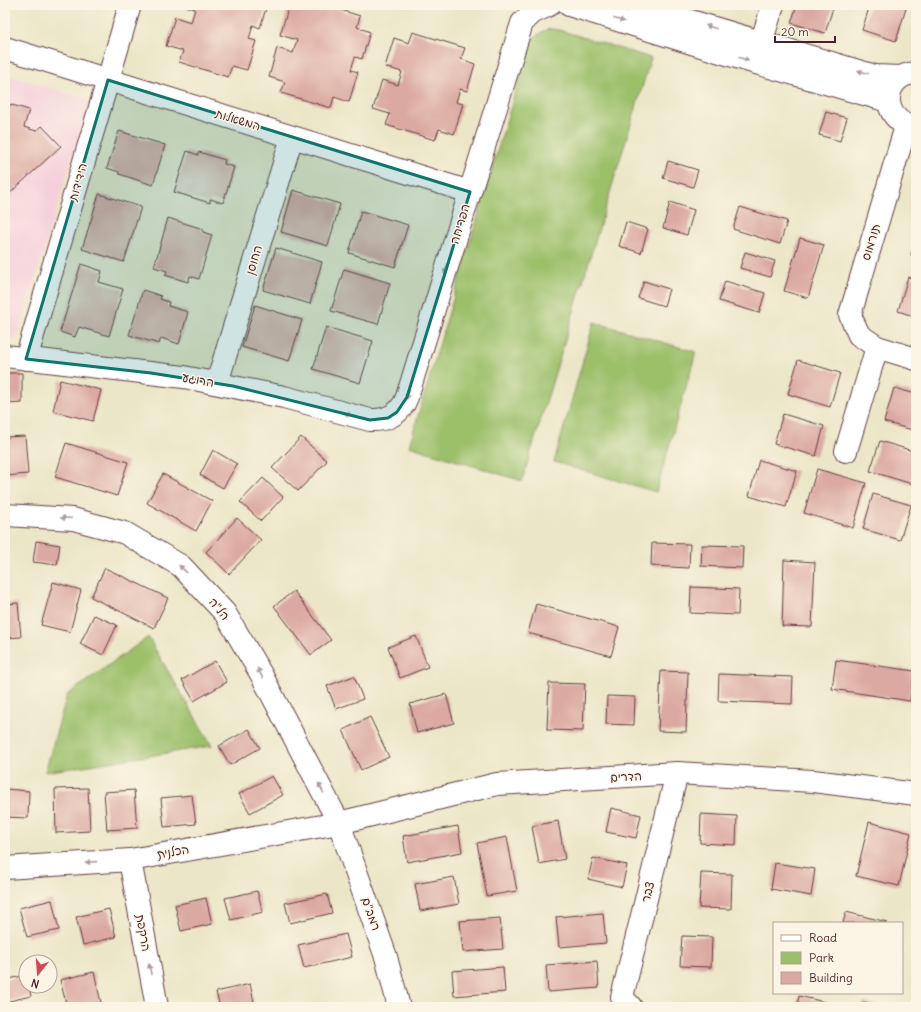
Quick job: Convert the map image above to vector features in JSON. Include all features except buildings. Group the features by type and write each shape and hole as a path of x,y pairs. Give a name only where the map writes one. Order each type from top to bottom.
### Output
{"street":[{"name":"הידידות","path":"15,358 108,80 130,5"},
{"name":"הפריחה","path":"388,418 400,409 407,397 470,192 520,14 532,13 549,5"},
{"path":"569,5 756,63 888,101"},
{"path":"637,5 875,76 908,75"},
{"path":"761,43 773,5"},
{"name":"המשאלות","path":"5,48 470,192"},
{"path":"908,75 893,84 888,101 890,110 895,119 911,127"},
{"name":"תורמוס","path":"911,127 850,315 859,335 877,347 916,359"},
{"name":"החוסן","path":"216,383 292,137"},
{"path":"846,451 877,347"},
{"name":"הרוגע","path":"15,358 151,373 216,383 284,398 370,420 388,418"},
{"name":"הל\"ה","path":"5,515 73,519 125,533 181,566 225,613 261,674 339,822"},
{"name":"הדרים","path":"339,822 497,784 677,774 814,781 916,794"},
{"name":"צבר","path":"631,1007 622,997 677,774"},
{"name":"הכלנית","path":"5,868 130,860 339,822"},
{"name":"רמב\"ם","path":"339,822 386,957 399,1007"},
{"name":"הרקפת","path":"130,860 157,1007"}],"highlighted area":[{"path":"108,80 470,192 407,397 397,412 388,418 370,420 233,386 151,373 26,359"}],"shaded area":[{"path":"5,74 90,100 16,340 5,337"}],"green space":[{"path":"551,29 559,30 651,58 522,481 409,446 528,49 536,36 543,31"},
{"path":"594,322 696,352 656,492 554,462"},
{"path":"148,637 212,746 45,772 67,695"}]}
